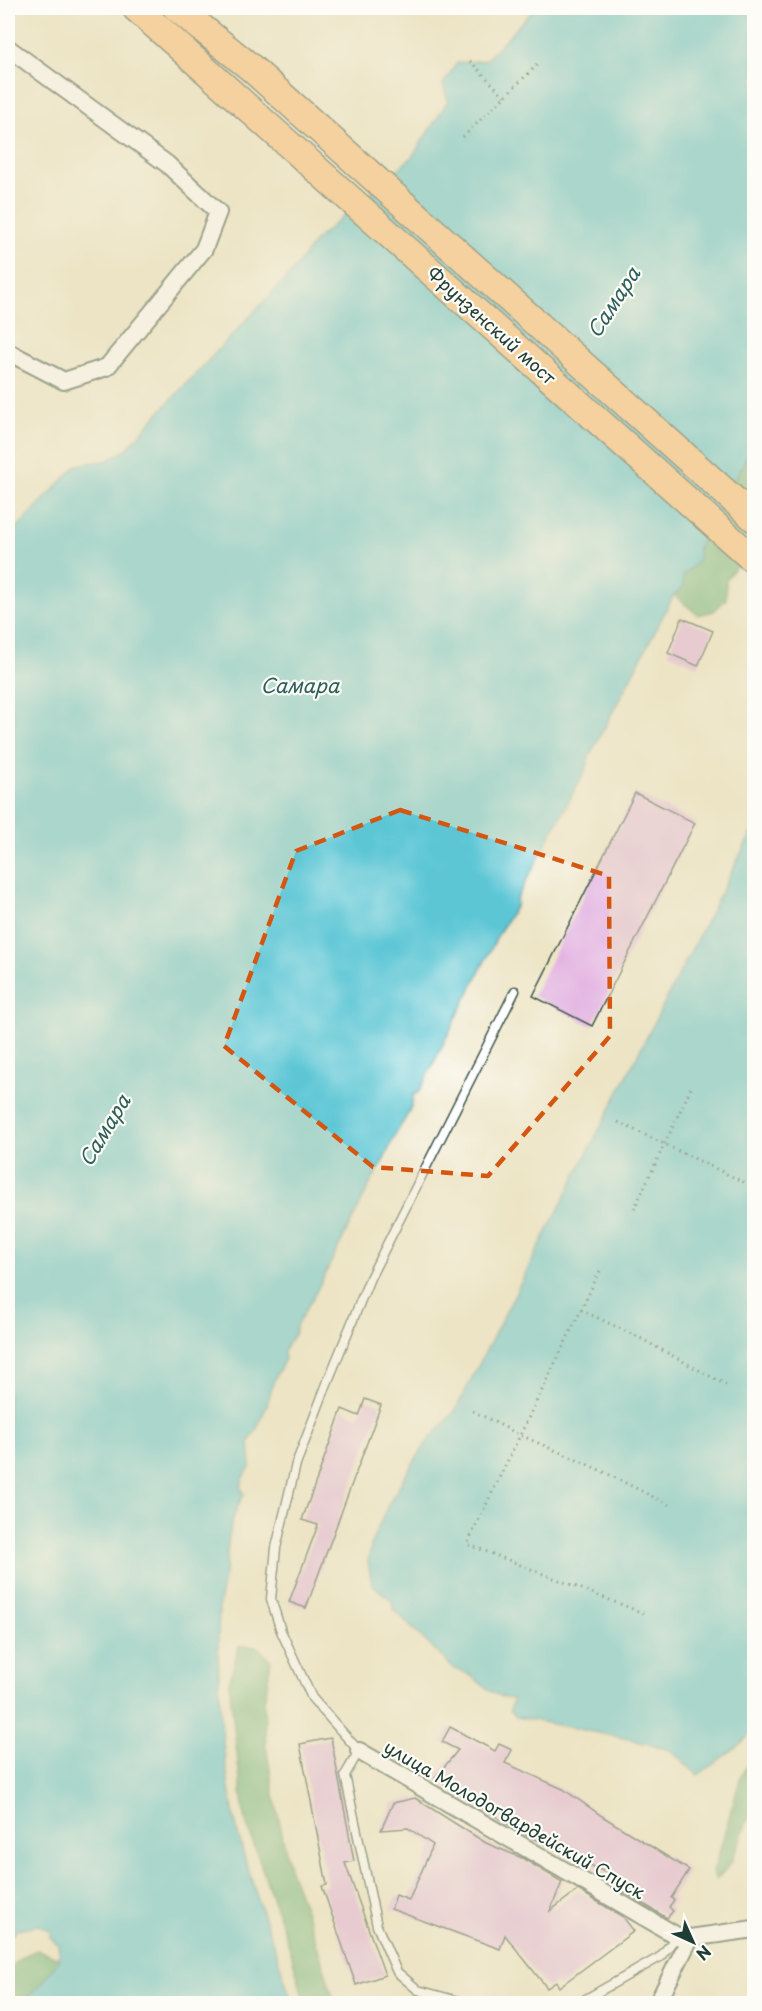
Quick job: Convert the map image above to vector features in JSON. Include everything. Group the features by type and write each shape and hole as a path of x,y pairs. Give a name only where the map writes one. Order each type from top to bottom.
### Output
{"main road":[{"name":"Фрунзенский мост","path":"136,8 754,560"},
{"name":"Фрунзенский мост","path":"177,8 250,67 754,518"}],"street":[{"path":"8,48 167,164 218,212 204,249 107,367 64,381 8,352"},
{"name":"улица Молодогвардейский Спуск","path":"359,1751 683,1937"},
{"path":"657,2004 683,1937 754,1929"}],"lane":[{"path":"469,2004 418,1990 397,1972 377,1926 345,1775 359,1751 312,1698 281,1631 271,1599 276,1548 296,1464 328,1381 370,1278 515,991"},
{"path":"577,2004 660,1957 683,1937"}],"path":[{"path":"470,61 504,96"},
{"path":"463,137 537,65"},
{"path":"634,1209 692,1086"},
{"path":"618,1122 754,1187"},
{"path":"600,1271 466,1544 643,1613"},
{"path":"581,1310 638,1337 730,1387"},
{"path":"473,1411 671,1506"}],"highlighted area":[{"path":"400,810 609,876 610,1036 488,1176 373,1167 224,1046 296,851"}],"green space":[{"path":"754,443 754,542 752,548 726,579 726,599 714,611 698,615 674,595 683,586 683,575 698,561 698,548"},
{"path":"239,1646 257,1646 271,1661 264,1703 266,1745 275,1800 289,1867 310,1923 335,2003 305,2003 290,1949 244,1816 229,1683"},
{"path":"754,1752 754,1804 731,1863 716,1880 713,1873 741,1776"},
{"path":"37,1950 60,1958 32,1994 17,2003 8,2004 8,1971 21,1957"}],"water":[{"name":"Самара","path":"535,8 754,8 754,443 698,548 698,561 683,575 683,587 674,595 587,761 588,765 516,900 517,904 500,931 419,1092 413,1095 409,1112 393,1139 314,1296 296,1326 294,1336 284,1351 285,1359 274,1380 267,1405 249,1442 251,1466 243,1477 241,1487 244,1495 232,1523 219,1606 218,1666 224,1754 239,1838 292,2003 13,2003 34,1991 60,1958 58,1945 50,1937 50,1931 39,1925 18,1929 8,1939 8,537 77,465 109,460 128,448 293,271 316,240 412,157 448,101 443,84 457,63 486,60"},
{"path":"754,828 754,1731 738,1746 698,1775 670,1750 629,1739 516,1717 510,1710 513,1699 496,1694 470,1675 454,1669 394,1610 392,1601 372,1584 368,1562 372,1541 389,1503 428,1441 455,1411"}],"building":[{"path":"682,618 713,631 698,666 668,653"},
{"path":"635,793 695,823 592,1026 533,996"},
{"path":"365,1399 381,1405 306,1608 289,1602 318,1525 302,1520 342,1409 359,1416"},
{"path":"450,1727 495,1751 499,1744 512,1750 505,1763 563,1789 689,1870 671,1898 674,1900 669,1907 673,1911 667,1918 622,1891 626,1882 522,1833 435,1778 458,1750 442,1742"},
{"path":"331,1738 354,1861 345,1863 385,1975 356,1985 322,1886 327,1885 300,1744"},
{"path":"415,1798 486,1843 522,1858 562,1882 550,1911 578,1890 623,1917 634,1931 559,1987 556,1982 547,1988 505,1935 500,1949 391,1909 396,1895 409,1900 433,1845 408,1828 381,1830 393,1803"}]}
